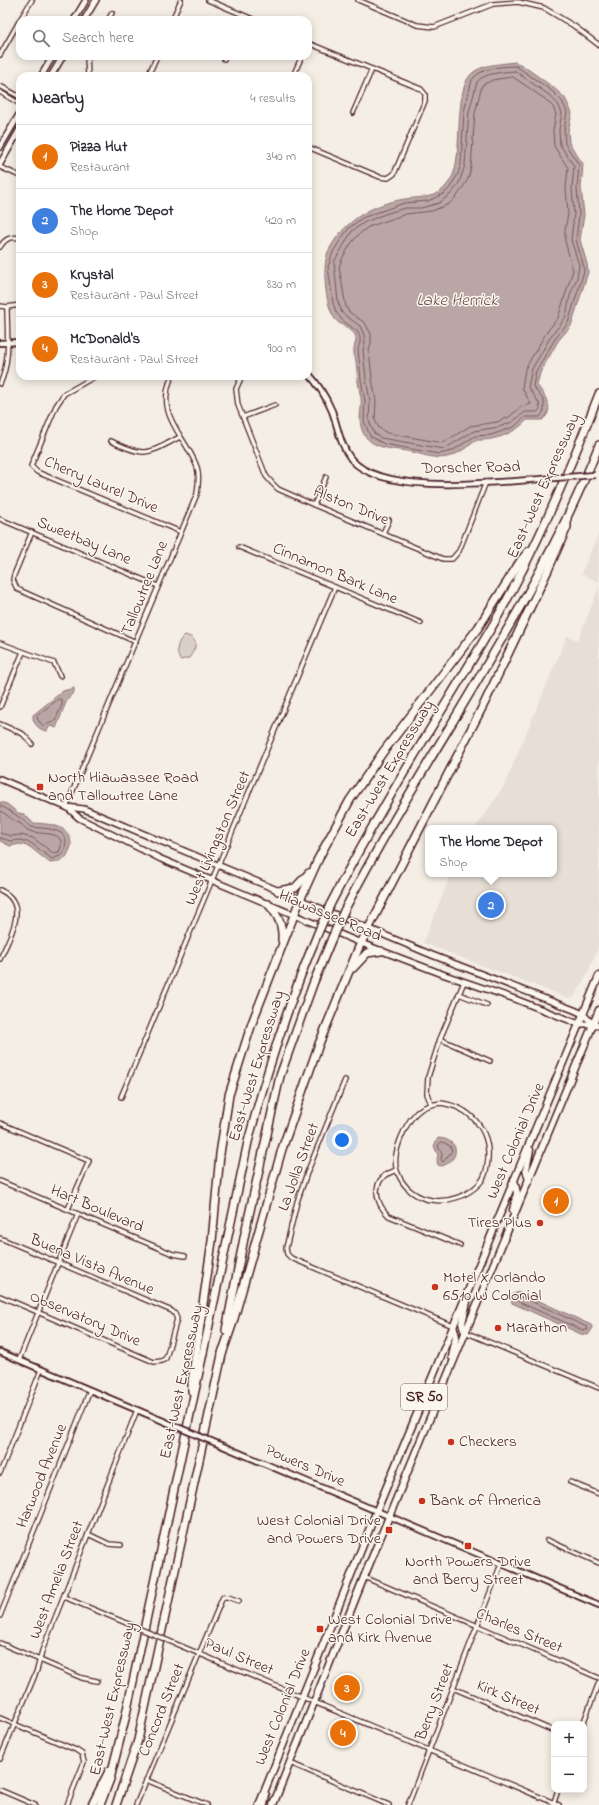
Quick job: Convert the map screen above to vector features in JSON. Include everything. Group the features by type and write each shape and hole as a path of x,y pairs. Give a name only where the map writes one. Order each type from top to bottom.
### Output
{"highway":[{"name":"East-West Expressway","path":"100,1805 117,1755 192,1397 198,1380 248,1142 264,1079 298,981 330,905 354,859 493,624 525,564 554,502 599,394"},
{"name":"East-West Expressway","path":"118,1803 138,1740 222,1354 245,1233 280,1076 313,984 344,912 392,821 492,656 538,573 567,518 599,444"},
{"path":"222,1354 289,1126 319,1044 361,943 518,634 567,527 567,518"},
{"path":"192,1397 192,1381 212,1241 220,1154 229,1095 252,1023 300,900 338,820 354,794 383,752 478,628 521,560 532,548"},
{"path":"278,891 296,888 319,858"},
{"path":"268,904 277,914 282,927 282,945"},
{"path":"348,974 367,953 380,951"},
{"name":"West Colonial Drive","path":"258,1805 377,1510 599,976"},
{"name":"West Colonial Drive","path":"273,1805 389,1516 529,1180 596,1025 599,1010"},
{"path":"529,1180 526,1170 533,1135"},
{"path":"510,1226 517,1193 514,1180"},
{"path":"466,1332 462,1323 471,1283"},
{"path":"448,1375 456,1336 453,1326"},
{"path":"92,1805 117,1755"},
{"path":"264,1805 268,1781"}],"main road":[{"path":"76,16 86,0"},
{"path":"86,16 96,0"},
{"path":"43,72 51,60"},
{"path":"53,72 61,60"},
{"path":"0,147 16,120"},
{"path":"0,164 16,136"},
{"name":"Hiawassee Road","path":"0,779 66,807 84,809 369,929 583,1014 596,1025"},
{"name":"Hiawassee Road","path":"66,807 79,818 161,859 380,951 464,982 515,998 579,1024 596,1025"}],"street":[{"path":"22,16 32,0"},
{"path":"174,16 181,0"},
{"path":"208,0 243,15"},
{"path":"358,0 417,25 434,27 493,4 518,2 544,8 574,26 599,45"},
{"path":"0,55 16,27"},
{"path":"312,45 421,89 425,94 425,101 394,174 388,178 380,177 367,172 312,149"},
{"path":"87,60 88,72"},
{"path":"150,72 154,60"},
{"path":"295,72 300,60"},
{"path":"353,113 372,69"},
{"path":"0,86 16,95"},
{"path":"0,92 16,102"},
{"path":"0,167 16,174"},
{"path":"0,247 7,238 16,237"},
{"path":"0,306 16,306"},
{"path":"0,383 8,362 7,307"},
{"path":"0,343 16,342"},
{"name":"Dorscher Road","path":"312,379 328,403 346,452 363,470 382,477 434,484 597,475"},
{"name":"Cherry Laurel Drive","path":"89,380 64,394 56,406 31,466 37,472 181,532"},
{"name":"Tallowtree Lane","path":"66,807 197,494 199,481 197,467 169,414 166,399 171,380"},
{"name":"Alston Drive","path":"240,380 236,389 238,405 266,476 272,484 278,489 314,505 383,532 443,559 452,559 459,551 486,482"},
{"path":"243,417 275,405"},
{"path":"111,441 132,452 144,453 153,451 180,437"},
{"path":"314,505 326,477"},
{"name":"Sweetbay Lane","path":"0,519 158,586"},
{"path":"383,532 389,520"},
{"path":"32,532 14,575 17,589 136,642"},
{"name":"Cinnamon Bark Lane","path":"239,547 421,623"},
{"name":"West Livingston Street","path":"121,1097 335,587"},
{"path":"0,643 54,663 60,676"},
{"path":"0,707 23,652"},
{"path":"0,724 23,734 32,744"},
{"path":"0,890 6,893 16,905 17,918 0,959"},
{"path":"431,1104 427,1094 428,1077 440,1039 464,982"},
{"path":"459,994 486,1005"},
{"path":"440,1039 490,1060"},
{"name":"La Jolla Street","path":"345,1080 307,1173 297,1202 286,1248 287,1254 296,1260 453,1326"},
{"path":"441,1103 454,1105 466,1111 475,1119 483,1131 487,1143 487,1171 480,1182 470,1192 443,1202 432,1201 411,1192 403,1183 396,1170 397,1150 402,1135 410,1120 420,1109 431,1104 441,1103"},
{"path":"0,1123 89,1161 68,1209"},
{"path":"396,1170 385,1176 380,1182 377,1191 377,1200 382,1210 389,1216 460,1245"},
{"name":"Hart Boulevard","path":"0,1180 173,1254 185,1256"},
{"path":"19,1360 78,1214"},
{"name":"Buena Vista Avenue","path":"0,1238 175,1314 177,1323 167,1354 162,1361"},
{"name":"Observatory Drive","path":"0,1296 154,1362 162,1361"},
{"path":"466,1332 599,1388"},
{"name":"Powers Drive","path":"0,1352 599,1605"},
{"path":"0,1474 41,1370"},
{"name":"Harwood Avenue","path":"0,1616 90,1390"},
{"name":"West Amelia Street","path":"0,1759 37,1670 88,1534 137,1410"},
{"path":"570,1482 599,1494"},
{"path":"88,1534 108,1544 121,1545"},
{"path":"547,1540 599,1563"},
{"name":"Berry Street","path":"408,1805 501,1564"},
{"name":"Charles Street","path":"364,1577 599,1678"},
{"name":"Paul Street","path":"64,1597 314,1701 553,1804 559,1805"},
{"name":"Concord Street","path":"136,1805 198,1653 223,1597 228,1597 239,1601"},
{"path":"0,1643 82,1678 97,1681"},
{"path":"584,1721 599,1682"},
{"name":"Kirk Street","path":"453,1688 551,1730"},
{"path":"0,1718 76,1750 82,1754 84,1762 67,1805"},
{"path":"290,1762 389,1805"},
{"path":"146,1780 207,1805"},
{"path":"0,1790 35,1805"},
{"path":"553,1804 557,1793"}],"shaded area":[{"path":"599,533 599,582 581,574"},
{"path":"599,587 599,946 585,979 574,997 568,998 423,943 450,877 557,877 557,825 477,825 504,786 567,636 578,640"},
{"path":"185,635 195,641 195,647 189,658 180,660 177,650 180,640"}],"water":[{"name":"Lake Herrick","path":"515,62 522,65 554,88 565,98 572,113 568,131 569,143 583,164 581,188 584,215 580,240 588,272 571,326 558,341 540,373 537,385 546,398 549,407 548,412 542,420 527,420 517,429 498,438 477,440 459,452 443,458 376,445 365,436 360,420 361,398 354,352 356,337 352,331 340,324 335,319 329,305 325,276 326,258 328,252 334,241 350,223 370,210 393,201 431,196 441,191 446,186 455,169 463,91 468,79 475,71 484,67"},
{"path":"74,688 74,692 65,704 56,728 52,726 49,727 47,731 37,726 33,715 63,691"},
{"path":"0,802 7,804 18,813 24,814 33,823 52,825 63,829 68,833 71,846 66,858 58,862 50,863 30,847 20,844 10,846 0,841"},
{"path":"438,1138 446,1139 451,1142 455,1150 455,1155 452,1159 442,1166 438,1165 438,1155 434,1146"},
{"path":"520,1292 591,1325 593,1328 588,1335 581,1334 512,1303 511,1300 513,1294"}],"place":[{"name":"North Hiawassee Road and Tallowtree Lane","path":"40,787"},
{"name":"The Home Depot","path":"491,905"},
{"name":"Pizza Hut","path":"556,1201"},
{"name":"Tires Plus","path":"540,1223"},
{"name":"Motel X Orlando 6510 W Colonial","path":"435,1287"},
{"name":"Marathon","path":"498,1328"},
{"name":"Checkers","path":"451,1442"},
{"name":"Bank of America","path":"422,1501"},
{"name":"West Colonial Drive and Powers Drive","path":"389,1530"},
{"name":"North Powers Drive and Berry Street","path":"468,1546"},
{"name":"West Colonial Drive and Kirk Avenue","path":"320,1629"},
{"name":"Krystal","path":"347,1688"},
{"name":"McDonald's","path":"343,1733"}]}
